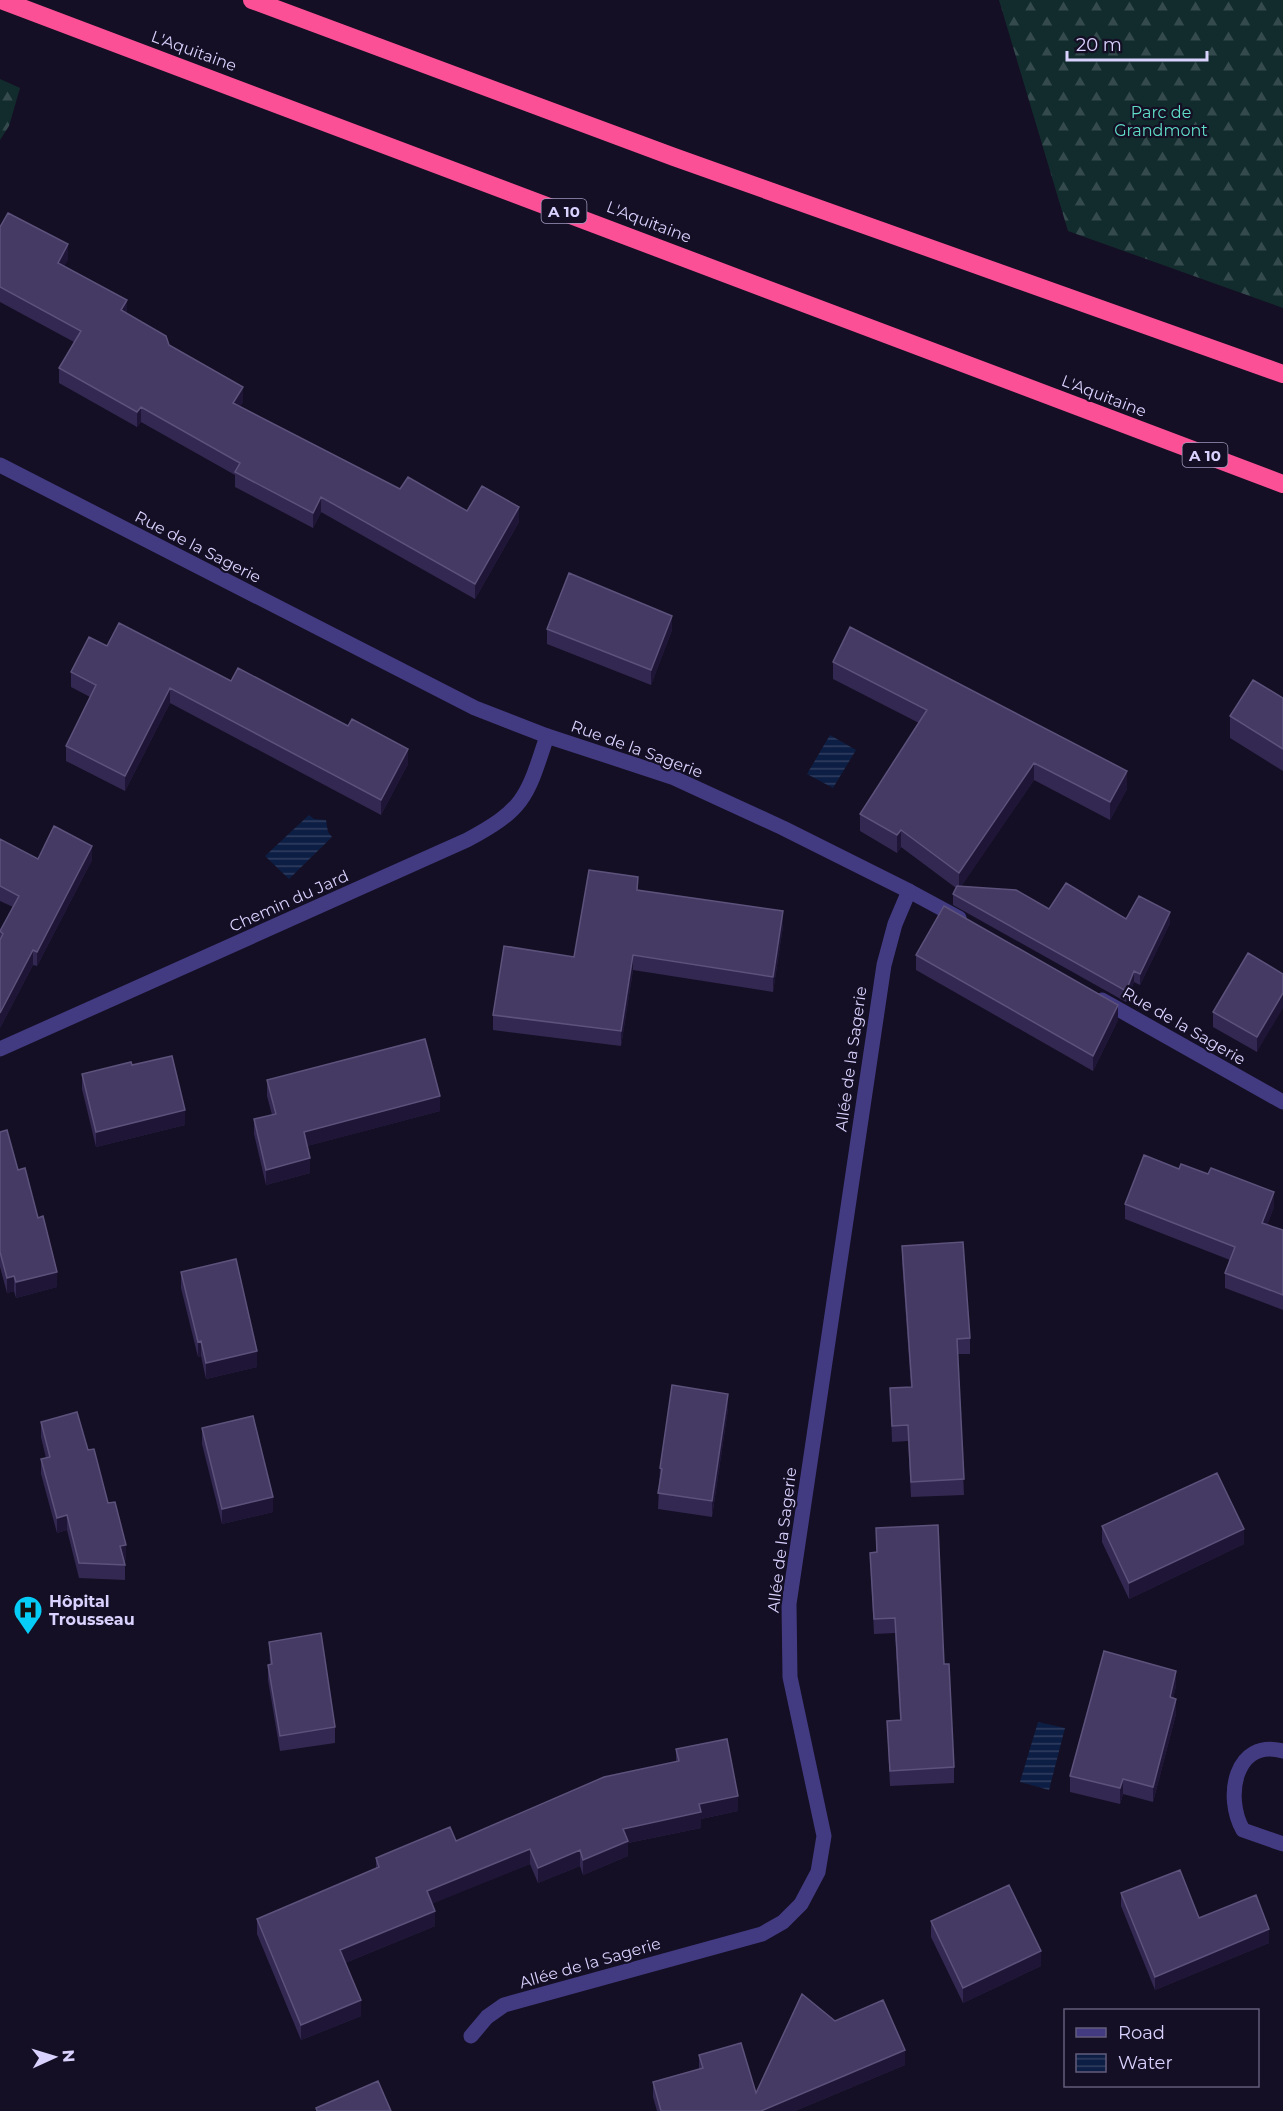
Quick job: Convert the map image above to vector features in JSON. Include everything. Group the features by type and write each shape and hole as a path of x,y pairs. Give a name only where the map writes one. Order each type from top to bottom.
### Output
{"highway":[{"name":"L'Aquitaine","path":"1,0 1283,484"},
{"path":"252,0 675,157 1283,374"}],"street":[{"name":"Rue de la Sagerie","path":"0,465 475,708 547,736 672,777 909,891 972,926"},
{"name":"Chemin du Jard","path":"0,1049 445,850 498,823 521,803 534,775 547,736"},
{"name":"Allée de la Sagerie","path":"471,2036 487,2017 504,2006 762,1934 783,1922 801,1904 818,1872 824,1836 790,1677 789,1604 884,964 895,924 909,891"},
{"name":"Rue de la Sagerie","path":"1086,990 1283,1102"},
{"path":"1283,1751 1268,1747 1257,1749 1243,1761 1233,1795 1235,1816 1243,1830 1283,1844"}],"green space":[{"name":"Parc de Grandmont","path":"999,0 1283,0 1283,308 1068,231"},
{"path":"0,79 20,88 9,126 0,140"}],"water":[{"path":"830,735 856,750 833,788 807,774"},
{"path":"309,815 314,819 326,820 328,832 332,837 289,879 265,856"},
{"path":"1038,1722 1065,1728 1049,1790 1020,1782"}],"building":[{"path":"8,213 68,244 58,263 127,300 121,310 166,336 169,345 243,387 233,403 400,489 408,477 467,511 482,486 519,507 475,584 321,497 313,513 235,472 240,463 141,407 137,412 59,368 81,331 0,287 0,227"},
{"path":"569,573 672,616 651,670 547,629"},
{"path":"119,623 231,681 238,668 348,726 352,719 408,749 381,800 170,688 125,776 66,746 96,685 71,672 89,637 107,646"},
{"path":"850,627 1127,771 1110,802 1034,763 959,873 901,830 897,835 860,814 927,710 833,662"},
{"path":"1253,680 1283,698 1283,749 1230,716"},
{"path":"54,826 92,846 37,952 33,950 0,1013 0,940 3,934 0,931 19,896 0,886 0,839 38,859"},
{"path":"589,870 638,877 637,890 783,911 773,977 633,955 621,1031 493,1015 504,946 574,957"},
{"path":"1066,883 1126,919 1139,896 1170,912 1140,974 1134,971 1126,991 953,894 957,886 1016,890 1049,909"},
{"path":"944,906 1118,1005 1093,1056 916,955"},
{"path":"1248,953 1283,974 1283,993 1257,1037 1213,1012"},
{"path":"425,1039 440,1096 304,1132 310,1158 266,1170 254,1119 276,1114 267,1080"},
{"path":"172,1056 185,1110 96,1132 82,1074 131,1062 132,1065"},
{"path":"7,1130 18,1170 25,1168 38,1218 43,1216 57,1272 16,1282 14,1276 7,1278 0,1252 0,1132"},
{"path":"1144,1155 1179,1169 1181,1164 1208,1174 1211,1168 1274,1192 1262,1223 1283,1230 1283,1295 1225,1273 1235,1247 1125,1204"},
{"path":"963,1242 970,1338 957,1339 964,1479 911,1482 908,1425 892,1426 890,1388 912,1387 902,1246"},
{"path":"236,1259 257,1351 206,1363 201,1341 198,1342 181,1272"},
{"path":"672,1385 728,1394 712,1501 658,1493"},
{"path":"77,1412 88,1450 94,1449 108,1503 115,1502 126,1545 120,1546 125,1565 79,1563 67,1515 57,1518 41,1459 50,1457 41,1422"},
{"path":"253,1416 273,1497 222,1509 202,1428"},
{"path":"1217,1473 1244,1529 1129,1583 1102,1526"},
{"path":"938,1525 944,1664 949,1664 954,1767 890,1771 887,1721 901,1720 895,1618 874,1619 870,1553 877,1552 876,1528"},
{"path":"321,1633 335,1727 280,1736 268,1665 272,1664 269,1642"},
{"path":"1104,1651 1176,1671 1170,1697 1176,1699 1153,1787 1123,1779 1120,1788 1070,1776"},
{"path":"727,1739 738,1796 699,1804 701,1812 623,1829 628,1841 583,1860 580,1850 538,1868 530,1849 427,1891 435,1911 340,1950 361,2000 301,2025 257,1919 379,1867 376,1858 450,1827 456,1841 604,1777 679,1761 676,1749"},
{"path":"1180,1870 1199,1918 1256,1895 1269,1929 1155,1977 1121,1893"},
{"path":"1009,1885 1041,1951 963,1988 931,1921"},
{"path":"802,1994 835,2021 883,2000 905,2050 761,2111 661,2111 653,2082 703,2068 699,2055 741,2043 756,2093"},
{"path":"378,2081 391,2111 317,2111 316,2108"}],"place":[{"name":"Hôpital Trousseau","path":"28,1636"}]}
